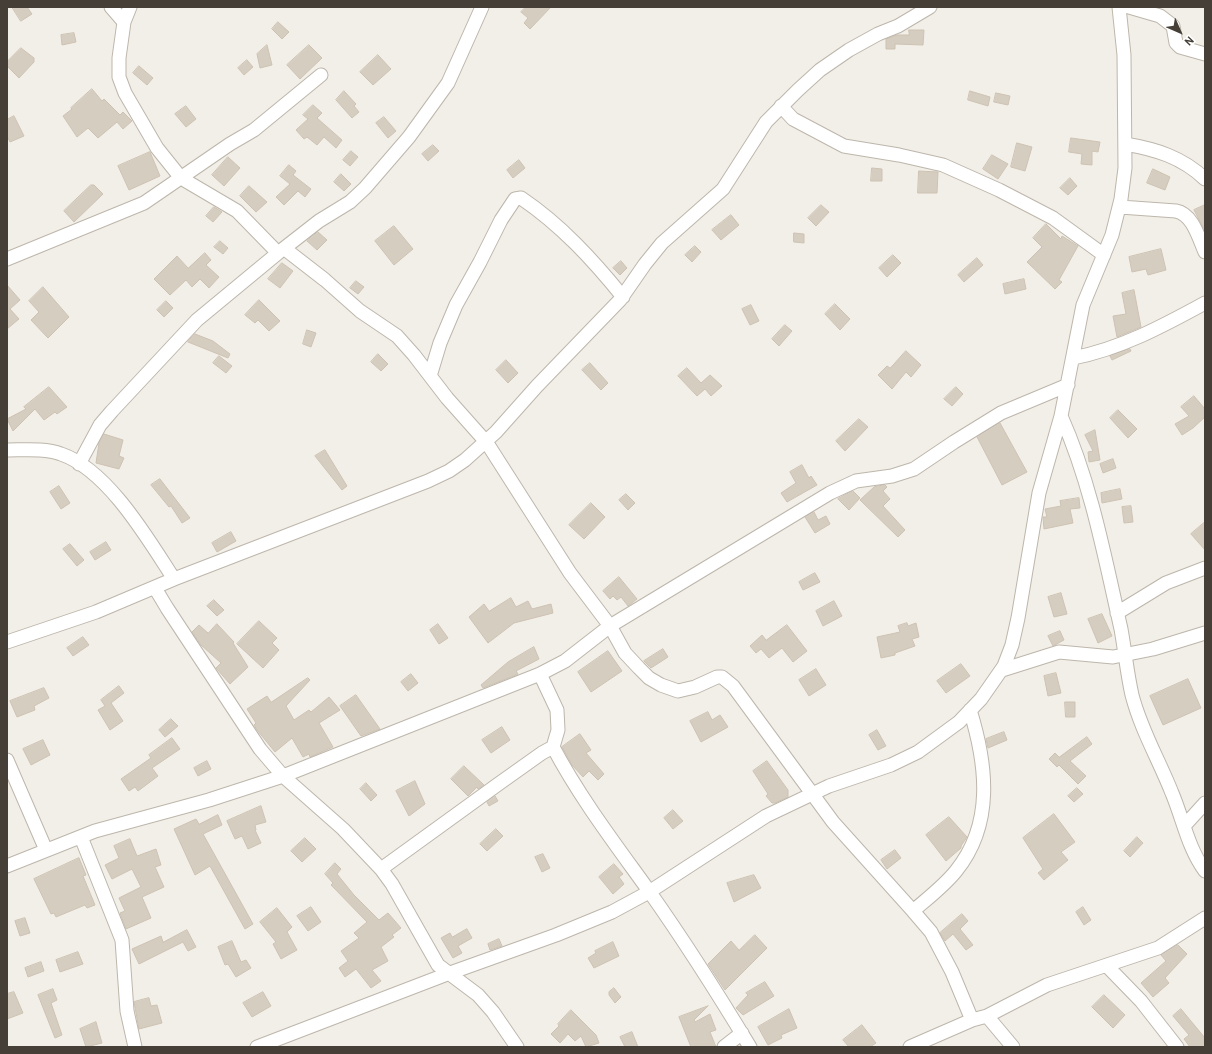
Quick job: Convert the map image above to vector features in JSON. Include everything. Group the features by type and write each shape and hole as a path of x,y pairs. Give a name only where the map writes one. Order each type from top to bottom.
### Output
{"street":[{"path":"111,7 124,22"},
{"path":"130,7 124,22 119,58 119,77 125,93 157,148 181,178 237,211 282,251 325,280 360,311 397,336 459,413 487,443 570,573 610,626 625,653 650,678 661,685 678,690 685,690 717,677 727,680 747,704 811,794 847,838 914,911 939,945 972,1020"},
{"path":"79,464 100,425 170,347 197,320 319,221 350,202 409,137 448,83 482,7"},
{"path":"7,642 69,622 156,588 174,579 428,482 449,471 487,443 537,386 623,297 645,264 662,243 723,189 762,128 781,106 820,70 838,57 930,7"},
{"path":"257,1047 450,973 556,935 612,912 649,892 766,816 811,794 891,765 918,752 943,735 981,699 1002,670 1016,630 1039,492 1061,416 1083,305 1112,235 1120,207 1125,168 1125,144 1124,55 1119,7"},
{"path":"1129,7 1160,16 1173,26 1176,43 1180,47 1205,54"},
{"path":"7,259 144,203 254,130 321,75"},
{"path":"781,106 793,119 844,146 899,155 943,165 999,190 1053,218 1104,255"},
{"path":"1125,144 1147,147 1166,154 1187,164 1205,179"},
{"path":"430,376 440,343 456,305 501,220 515,199 521,198 529,203 572,239 588,254 623,297"},
{"path":"1120,207 1176,211 1184,214 1193,227 1205,252"},
{"path":"1073,358 1096,354 1137,338 1205,303"},
{"path":"7,866 81,837 283,776 540,674 565,661 610,626 830,494 856,481 892,476 914,469 1001,413 1068,385"},
{"path":"1061,416 1083,474 1117,612 1126,654 1132,693 1139,717 1170,786 1192,851 1205,871"},
{"path":"7,450 55,452 70,457 105,486 126,508 174,579"},
{"path":"1117,612 1166,583 1205,568"},
{"path":"156,588 167,608 260,749 283,776 338,824 381,869 392,884 438,965 470,988 484,1002 517,1047"},
{"path":"1002,670 1059,652 1100,656 1126,654 1153,649 1205,633"},
{"path":"381,869 503,780 553,747 558,730 557,710 540,674"},
{"path":"914,911 956,872 971,849 980,825 985,798 985,778 975,726 970,710"},
{"path":"553,747 599,820 709,979 750,1047"},
{"path":"7,760 46,850"},
{"path":"1184,825 1205,803"},
{"path":"81,837 122,940 127,1011 135,1047"},
{"path":"910,1047 972,1020 987,1016 1047,985 1158,948 1205,918"},
{"path":"1107,966 1141,1001 1177,1047"},
{"path":"987,1016 1013,1047"},
{"path":"724,1047 742,1033"}],"building":[{"path":"12,7 27,7 32,14 21,21"},
{"path":"526,7 551,7 530,29 524,23 528,18 521,12"},
{"path":"278,22 289,32 282,39 272,29"},
{"path":"909,30 924,30 923,45 895,44 895,49 886,49 886,39 897,35 909,35"},
{"path":"74,33 76,42 62,45 61,35"},
{"path":"267,45 272,65 260,68 257,54"},
{"path":"309,45 322,58 300,79 287,65"},
{"path":"21,48 34,58 34,62 19,78 7,66 7,62"},
{"path":"378,55 391,69 373,85 360,72"},
{"path":"247,60 253,67 244,75 238,68"},
{"path":"139,66 153,78 147,85 133,73"},
{"path":"92,89 102,101 104,99 120,115 123,112 132,121 123,129 117,122 98,138 88,128 77,137 63,116"},
{"path":"344,91 356,104 354,106 359,112 352,118 336,100"},
{"path":"970,91 990,97 988,106 968,100"},
{"path":"996,93 1010,96 1008,105 994,102"},
{"path":"313,105 322,113 317,118 342,140 336,148 324,137 317,145 307,137 304,139 296,130 308,119 303,115"},
{"path":"186,106 196,119 186,127 175,114"},
{"path":"14,116 24,136 10,142 7,136 7,120"},
{"path":"384,117 396,131 388,138 376,123"},
{"path":"1071,138 1100,142 1098,152 1092,151 1092,165 1081,164 1082,154 1069,152"},
{"path":"1017,143 1032,147 1025,171 1011,167"},
{"path":"433,145 439,151 428,161 422,154"},
{"path":"351,151 358,157 350,166 343,160"},
{"path":"150,152 160,176 129,190 118,166"},
{"path":"992,155 1008,164 998,179 983,169"},
{"path":"228,157 240,168 224,186 212,175"},
{"path":"519,160 525,168 513,178 507,170"},
{"path":"289,165 296,171 293,175 311,189 305,197 298,191 284,205 276,197 290,184 280,176"},
{"path":"872,168 882,169 882,181 871,181"},
{"path":"1153,169 1170,177 1165,190 1147,183"},
{"path":"919,171 938,172 937,193 918,193"},
{"path":"341,174 351,184 344,191 334,182"},
{"path":"1070,178 1077,186 1068,195 1060,188"},
{"path":"91,185 94,185 103,194 74,222 64,211"},
{"path":"249,186 267,202 256,212 240,196"},
{"path":"821,205 829,212 816,226 808,218"},
{"path":"1205,205 1205,231 1194,210"},
{"path":"214,207 222,212 213,222 206,216"},
{"path":"731,215 739,225 721,240 712,230"},
{"path":"1046,224 1061,239 1062,236 1078,246 1059,280 1062,282 1055,289 1027,262 1042,247 1033,238"},
{"path":"394,226 413,249 394,265 375,241"},
{"path":"318,232 327,240 317,250 307,241"},
{"path":"794,233 804,234 804,243 794,242"},
{"path":"220,241 228,248 223,254 214,247"},
{"path":"695,246 701,252 692,262 685,255"},
{"path":"1161,249 1166,270 1148,275 1146,269 1132,272 1129,257"},
{"path":"205,253 211,260 206,265 219,277 209,288 200,279 192,287 186,280 170,295 154,279 177,256 188,268"},
{"path":"893,255 901,263 887,277 879,268"},
{"path":"977,258 983,265 964,282 958,275"},
{"path":"621,261 627,268 620,275 613,268"},
{"path":"282,263 293,271 280,288 268,279"},
{"path":"1024,279 1026,289 1005,294 1003,284"},
{"path":"356,281 364,287 358,294 350,288"},
{"path":"7,285 20,300 10,309 19,319 7,329"},
{"path":"43,287 69,317 48,338 31,320 39,312 29,301"},
{"path":"1134,290 1141,327 1117,337 1113,316 1126,314 1122,293"},
{"path":"259,300 280,321 269,331 258,320 255,323 245,315"},
{"path":"166,301 173,308 164,317 157,310"},
{"path":"835,304 850,319 840,330 825,314"},
{"path":"751,305 759,321 750,325 742,309"},
{"path":"785,325 792,331 779,346 772,339"},
{"path":"307,330 316,333 311,347 303,344"},
{"path":"195,334 213,341 230,354 228,358 188,342"},
{"path":"1130,349 1131,351 1112,360 1110,356"},
{"path":"906,351 921,365 911,377 906,372 892,389 878,375 887,366 890,368"},
{"path":"378,354 388,364 381,371 371,362"},
{"path":"219,356 232,366 226,373 213,363"},
{"path":"506,360 518,373 508,383 496,370"},
{"path":"590,363 608,383 601,390 582,370"},
{"path":"687,368 701,383 710,375 722,386 711,396 705,389 697,396 678,376"},
{"path":"49,387 67,407 57,414 55,412 44,420 35,409 13,431 7,419 26,409 24,407"},
{"path":"956,387 963,394 952,406 944,399"},
{"path":"1194,396 1205,409 1205,417 1193,428 1182,435 1175,424 1189,416 1181,407"},
{"path":"1118,410 1137,429 1128,438 1110,418"},
{"path":"859,419 868,427 845,451 836,441"},
{"path":"1000,423 1027,472 1002,485 977,437"},
{"path":"1095,430 1100,460 1089,462 1088,452 1093,451 1085,435"},
{"path":"104,434 123,440 119,456 124,458 119,469 96,463 99,443"},
{"path":"325,450 347,486 342,490 315,456"},
{"path":"1113,459 1116,468 1103,473 1100,464"},
{"path":"802,465 809,478 811,476 817,485 787,502 781,493 796,483 790,472"},
{"path":"160,479 190,518 182,523 171,506 169,507 151,485"},
{"path":"885,485 887,487 883,491 890,499 883,506 905,530 898,537 860,500 874,487"},
{"path":"59,486 70,503 61,509 50,492"},
{"path":"1120,489 1122,499 1102,503 1101,493"},
{"path":"853,491 860,498 849,510 838,499"},
{"path":"626,494 635,503 628,510 619,500"},
{"path":"1079,498 1080,508 1070,509 1073,523 1044,529 1043,517 1047,517 1045,509 1061,506 1060,501"},
{"path":"591,503 605,517 584,539 569,525"},
{"path":"1131,506 1133,522 1124,523 1122,507"},
{"path":"814,512 818,520 826,516 830,524 815,533 805,517"},
{"path":"1205,522 1205,550 1191,534"},
{"path":"231,532 236,541 217,552 212,543"},
{"path":"106,542 111,550 95,560 90,552"},
{"path":"70,544 84,560 77,566 63,549"},
{"path":"815,573 820,582 803,590 799,582"},
{"path":"619,577 637,599 628,606 621,597 617,600 613,596 610,599 603,591"},
{"path":"1061,593 1067,614 1054,617 1048,597"},
{"path":"511,598 516,607 528,601 532,609 551,604 553,613 514,623 488,643 469,617 484,604 489,611"},
{"path":"214,600 224,610 217,616 207,606"},
{"path":"834,601 842,616 823,626 816,611"},
{"path":"1102,614 1112,636 1098,643 1088,619"},
{"path":"259,621 277,638 272,643 279,650 263,668 237,644"},
{"path":"907,623 908,626 916,623 919,637 912,639 915,646 895,653 895,655 881,658 877,637 900,632 898,626"},
{"path":"217,624 234,642 233,643 248,667 230,684 216,668 221,663 201,645 192,632 199,625 208,633"},
{"path":"438,624 448,638 439,644 430,630"},
{"path":"787,625 807,651 793,662 782,648 769,658 761,649 756,653 750,646 762,635 766,640"},
{"path":"1060,631 1064,640 1053,646 1048,636"},
{"path":"83,637 89,645 73,656 67,648"},
{"path":"534,647 539,659 516,671 518,674 483,688 481,685 508,662"},
{"path":"663,649 668,657 651,668 644,661"},
{"path":"608,651 622,671 591,692 578,672"},
{"path":"961,664 970,676 946,693 937,681"},
{"path":"816,669 826,685 809,696 799,680"},
{"path":"1056,673 1061,693 1048,696 1044,676"},
{"path":"411,674 418,683 408,691 401,682"},
{"path":"308,678 310,680 286,706 294,720 309,710 311,712 329,697 340,710 319,723 333,747 310,757 309,754 303,757 292,738 275,752 257,730 254,725 256,723 247,709 267,696 271,702"},
{"path":"1188,679 1201,708 1163,725 1150,696"},
{"path":"119,686 124,693 111,703 123,721 110,730 98,710 105,706 101,700"},
{"path":"44,688 49,698 34,706 35,710 17,717 10,701"},
{"path":"356,695 380,729 361,736 340,706"},
{"path":"1065,702 1075,702 1075,717 1066,717"},
{"path":"708,712 712,720 720,715 728,727 701,742 690,721"},
{"path":"171,719 178,726 165,737 159,730"},
{"path":"502,727 510,740 491,753 482,740"},
{"path":"877,730 886,746 878,750 869,735"},
{"path":"1004,732 1007,740 988,748 986,739"},
{"path":"580,734 591,750 586,753 604,774 598,780 589,771 583,777 572,765 562,747"},
{"path":"1087,737 1092,744 1070,761 1086,776 1078,784 1059,765 1057,767 1049,759 1055,753 1059,757"},
{"path":"172,738 180,749 152,768 158,776 138,791 135,787 129,791 121,779 151,758 149,755"},
{"path":"43,740 50,755 31,765 23,749"},
{"path":"207,761 211,769 198,776 194,768"},
{"path":"767,761 788,790 788,797 775,803 772,803 766,796 768,794 753,771"},
{"path":"464,766 484,785 478,789 477,787 468,796 451,779"},
{"path":"415,781 425,804 409,816 396,791"},
{"path":"366,783 377,795 371,801 360,789"},
{"path":"1077,788 1083,794 1074,802 1068,796"},
{"path":"495,796 498,801 489,806 487,802"},
{"path":"261,806 266,822 255,825 255,830 261,843 248,849 242,836 235,839 227,821"},
{"path":"673,810 683,821 673,829 664,818"},
{"path":"1054,814 1075,842 1061,852 1068,860 1044,880 1038,873 1043,869 1023,838"},
{"path":"218,815 222,825 203,834 253,924 245,929 210,866 195,875 174,829 196,819 199,824"},
{"path":"949,817 967,837 961,848 946,861 926,835"},
{"path":"496,829 503,836 487,851 480,844"},
{"path":"1137,837 1143,843 1130,857 1124,851"},
{"path":"305,838 316,849 302,862 291,851"},
{"path":"130,839 137,856 156,849 161,865 155,867 164,887 142,897 151,918 126,929 120,913 125,911 119,898 141,887 132,869 112,879 105,865 119,858 114,846"},
{"path":"895,850 901,858 887,869 881,860"},
{"path":"543,854 550,868 542,872 535,857"},
{"path":"79,858 86,875 83,876 95,905 87,908 85,905 56,917 54,913 51,914 34,879"},
{"path":"335,863 341,869 337,874 354,895 379,920 388,913 401,928 392,935 394,937 381,947 388,961 372,970 381,981 371,988 356,969 345,977 339,968 348,961 341,951 359,938 354,933 367,922 331,885 333,883 325,874"},
{"path":"614,864 623,874 619,877 624,884 613,894 599,877"},
{"path":"754,875 761,888 734,902 727,883"},
{"path":"311,907 321,922 308,931 297,916"},
{"path":"1083,907 1091,920 1084,925 1076,912"},
{"path":"277,908 292,927 287,932 297,950 281,959 273,944 276,942 260,922"},
{"path":"962,914 968,921 960,929 973,945 966,950 953,934 945,941 940,933"},
{"path":"25,918 30,933 20,936 15,921"},
{"path":"467,929 472,938 458,946 462,953 453,958 441,938 450,933 452,937"},
{"path":"187,930 196,947 188,951 183,942 139,964 132,949 161,936 163,942"},
{"path":"755,935 767,948 725,990 708,964 731,941 739,950"},
{"path":"499,939 502,946 490,950 488,944"},
{"path":"232,941 241,962 246,960 251,968 236,977 228,964 225,965 218,947"},
{"path":"613,942 619,956 594,968 588,958 596,953 595,951"},
{"path":"1178,945 1187,954 1165,978 1169,983 1153,997 1141,983 1166,961 1161,955"},
{"path":"78,952 83,964 60,972 56,960"},
{"path":"41,962 44,971 28,977 25,968"},
{"path":"765,982 774,996 743,1015 736,1008 748,995 746,993"},
{"path":"614,988 621,997 615,1003 609,995 609,992"},
{"path":"53,989 57,1000 51,1003 62,1035 55,1038 38,995"},
{"path":"14,992 23,1013 7,1019 7,994"},
{"path":"263,992 271,1006 252,1017 243,1003"},
{"path":"1104,995 1125,1015 1113,1028 1092,1007"},
{"path":"149,998 151,1006 157,1005 162,1023 139,1029 134,1002"},
{"path":"708,1006 694,1020 695,1022 710,1014 716,1030 710,1032 716,1047 691,1047 679,1017"},
{"path":"789,1009 797,1028 781,1035 782,1038 768,1045 758,1027"},
{"path":"1181,1009 1205,1038 1205,1047 1190,1047 1184,1039 1189,1035 1173,1016"},
{"path":"571,1010 596,1035 599,1043 586,1047 581,1036 575,1041 568,1034 560,1043 551,1034"},
{"path":"96,1022 102,1043 86,1047 80,1029"},
{"path":"862,1025 876,1043 870,1047 849,1047 843,1040"},
{"path":"632,1032 638,1047 625,1047 620,1037"}]}
